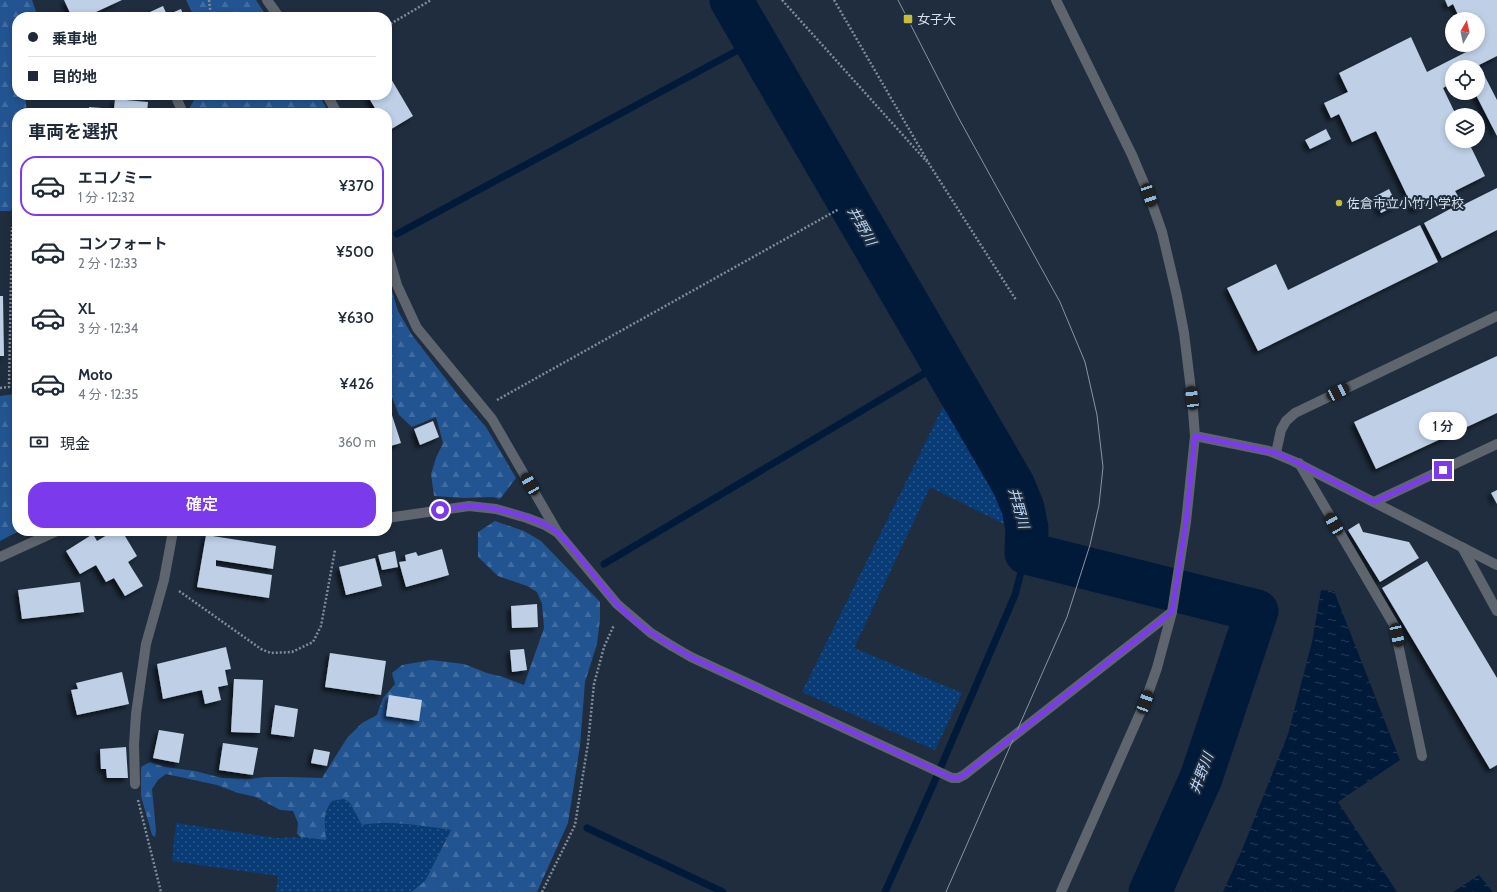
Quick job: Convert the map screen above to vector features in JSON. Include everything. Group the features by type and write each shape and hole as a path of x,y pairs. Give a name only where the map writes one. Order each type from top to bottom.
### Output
{"street":[{"path":"267,0 275,12"},
{"path":"1056,0 1132,155 1149,195 1162,232 1184,333 1195,436 1186,522 1172,612 1157,668 1145,702 1061,892"},
{"path":"392,268 397,285 417,328 492,419 558,533 623,610 651,633 691,657 952,778 958,778 964,775 1172,612"},
{"path":"1276,453 1286,421 1295,413 1497,316"},
{"path":"1195,436 1276,453 1497,565"},
{"path":"1374,502 1497,444"},
{"path":"1299,464 1394,625 1422,756"},
{"path":"392,517 469,506 496,509 527,518 545,525 558,533"},
{"path":"0,557 46,536"},
{"path":"135,784 134,745 136,714 146,644 164,580 172,536"},
{"path":"1462,547 1497,611"}],"path":[{"path":"209,0 210,12"},
{"path":"392,23 431,0"},
{"path":"782,0 931,167"},
{"path":"834,0 931,167 1016,300"},
{"path":"483,408 839,209"},
{"path":"0,388 8,387 12,226"},
{"path":"164,580 260,649 271,653 292,652 313,642 321,626 335,550"},
{"path":"542,892 575,825 588,743 594,684 604,647 623,610"},
{"path":"135,784 161,892"}],"shaded area":[{"path":"952,389 963,415 1006,484 1015,512 1016,530 930,487 854,648 962,693 935,750 802,692"},
{"path":"344,799 350,803 362,825 395,823 451,830 425,881 411,892 276,892 278,876 172,861 176,823 276,838 304,837 325,840 325,820 329,806 332,801"}],"green space":[{"path":"0,0 32,0 36,12 12,12 12,100 26,100 26,108 12,108 12,209 11,211 0,211"},
{"path":"186,0 256,0 264,12 192,12"},
{"path":"194,100 322,100 326,108 190,108"},
{"path":"392,291 398,311 412,335 462,400 486,427 516,478 500,499 493,497 464,498 434,496 431,474 443,443 436,417 412,427 399,415 392,398"},
{"path":"12,394 12,535 0,541 0,396"},
{"path":"495,521 524,531 541,541 600,602 600,619 597,644 585,682 580,746 568,823 537,892 411,892 425,881 451,830 395,823 362,825 350,803 344,799 332,801 327,810 325,815 326,840 301,837 297,834 298,823 293,811 280,810 256,797 238,793 217,785 166,774 158,780 152,789 156,831 155,837 152,835 141,796 141,767 150,762 165,767 195,771 222,778 322,778 347,738 362,723 377,715 383,698 395,684 392,673 402,665 431,660 464,664 524,685 544,628 542,604 537,592 527,586 498,576 478,557 478,532"}],"water":[{"path":"1321,590 1334,591 1400,760 1338,802 1397,892 1223,892 1242,850 1288,734 1312,642"},
{"path":"1479,875 1493,892 1453,892"}],"building":[{"path":"64,0 122,0 96,12 70,12"},
{"path":"1445,0 1497,0 1497,56 1485,62 1485,60 1450,60 1466,52 1485,52 1485,12 1457,12 1453,4 1448,7"},
{"path":"163,6 166,12 150,12"},
{"path":"181,9 182,12 174,12"},
{"path":"1411,37 1427,72 1445,63 1445,87 1443,88 1445,92 1445,100 1449,100 1453,108 1445,108 1445,148 1471,148 1485,176 1455,191 1463,205 1497,188 1497,230 1442,258 1424,223 1452,208 1446,195 1414,210 1376,131 1352,142 1339,114 1331,118 1324,103 1348,92 1339,73"},
{"path":"1485,77 1497,100 1497,136 1485,113 1485,108 1483,108 1479,100 1485,100"},
{"path":"392,80 413,116 392,129 392,108 375,108 370,100 392,100"},
{"path":"115,100 148,102 147,108 114,108"},
{"path":"1326,129 1331,139 1310,149 1305,140"},
{"path":"1389,189 1397,205 1381,213 1374,197"},
{"path":"1420,225 1438,262 1258,351 1227,288 1276,264 1288,290"},
{"path":"0,296 3,296 4,356 0,356"},
{"path":"1497,356 1497,413 1376,469 1354,422"},
{"path":"392,415 401,443 392,446"},
{"path":"433,421 439,437 420,445 414,429"},
{"path":"1497,490 1497,504 1491,493"},
{"path":"1359,523 1363,532 1409,542 1419,558 1380,582 1348,530"},
{"path":"90,536 94,536 97,541 106,536 125,536 137,556 128,562 143,586 125,596 114,578 106,582 96,565 80,574 66,551"},
{"path":"206,536 276,546 273,569 216,560 216,566 272,575 269,598 197,587"},
{"path":"442,549 449,575 406,587 399,562 406,561 405,555 416,552 418,556"},
{"path":"395,551 398,567 382,570 378,555"},
{"path":"375,558 382,586 346,595 339,567"},
{"path":"1427,561 1497,678 1497,765 1490,769 1382,588"},
{"path":"80,582 84,612 22,619 18,590"},
{"path":"537,604 538,627 512,628 511,606"},
{"path":"226,647 231,669 225,670 228,685 218,687 221,700 205,704 202,690 163,699 157,664"},
{"path":"524,649 527,670 512,672 510,650"},
{"path":"330,653 386,661 381,695 325,687"},
{"path":"122,672 129,704 77,715 71,690 78,689 76,683"},
{"path":"234,679 263,680 260,733 231,732"},
{"path":"389,695 422,700 419,721 386,716"},
{"path":"275,705 298,709 294,737 271,734"},
{"path":"159,730 184,734 179,763 153,758"},
{"path":"223,743 258,748 253,775 219,770"},
{"path":"126,747 128,778 107,778 106,769 101,769 100,749"},
{"path":"314,749 330,752 327,766 311,763"}],"waterway":[{"name":"井野川","path":"731,0 1013,484 1023,508 1027,529 1026,553 1257,611 1201,778 1150,892"},
{"path":"397,234 755,41"},
{"path":"604,564 942,363"},
{"path":"885,892 1015,595 1026,553"},
{"path":"587,828 723,892"}],"tram line":[{"path":"898,0 958,117 1060,302 1085,362 1097,415 1103,467 1099,505 1090,545 1067,617 946,892"}],"place":[{"name":"女子大","path":"908,19"},
{"name":"佐倉市立小竹小学校","path":"1339,203"}],"route":[{"path":"440,510 469,506 496,509 545,525 558,533 617,604 651,633 672,646 691,657 952,778 958,778 964,775 1172,612 1186,522 1195,436 1276,453 1374,502 1443,470"}]}
